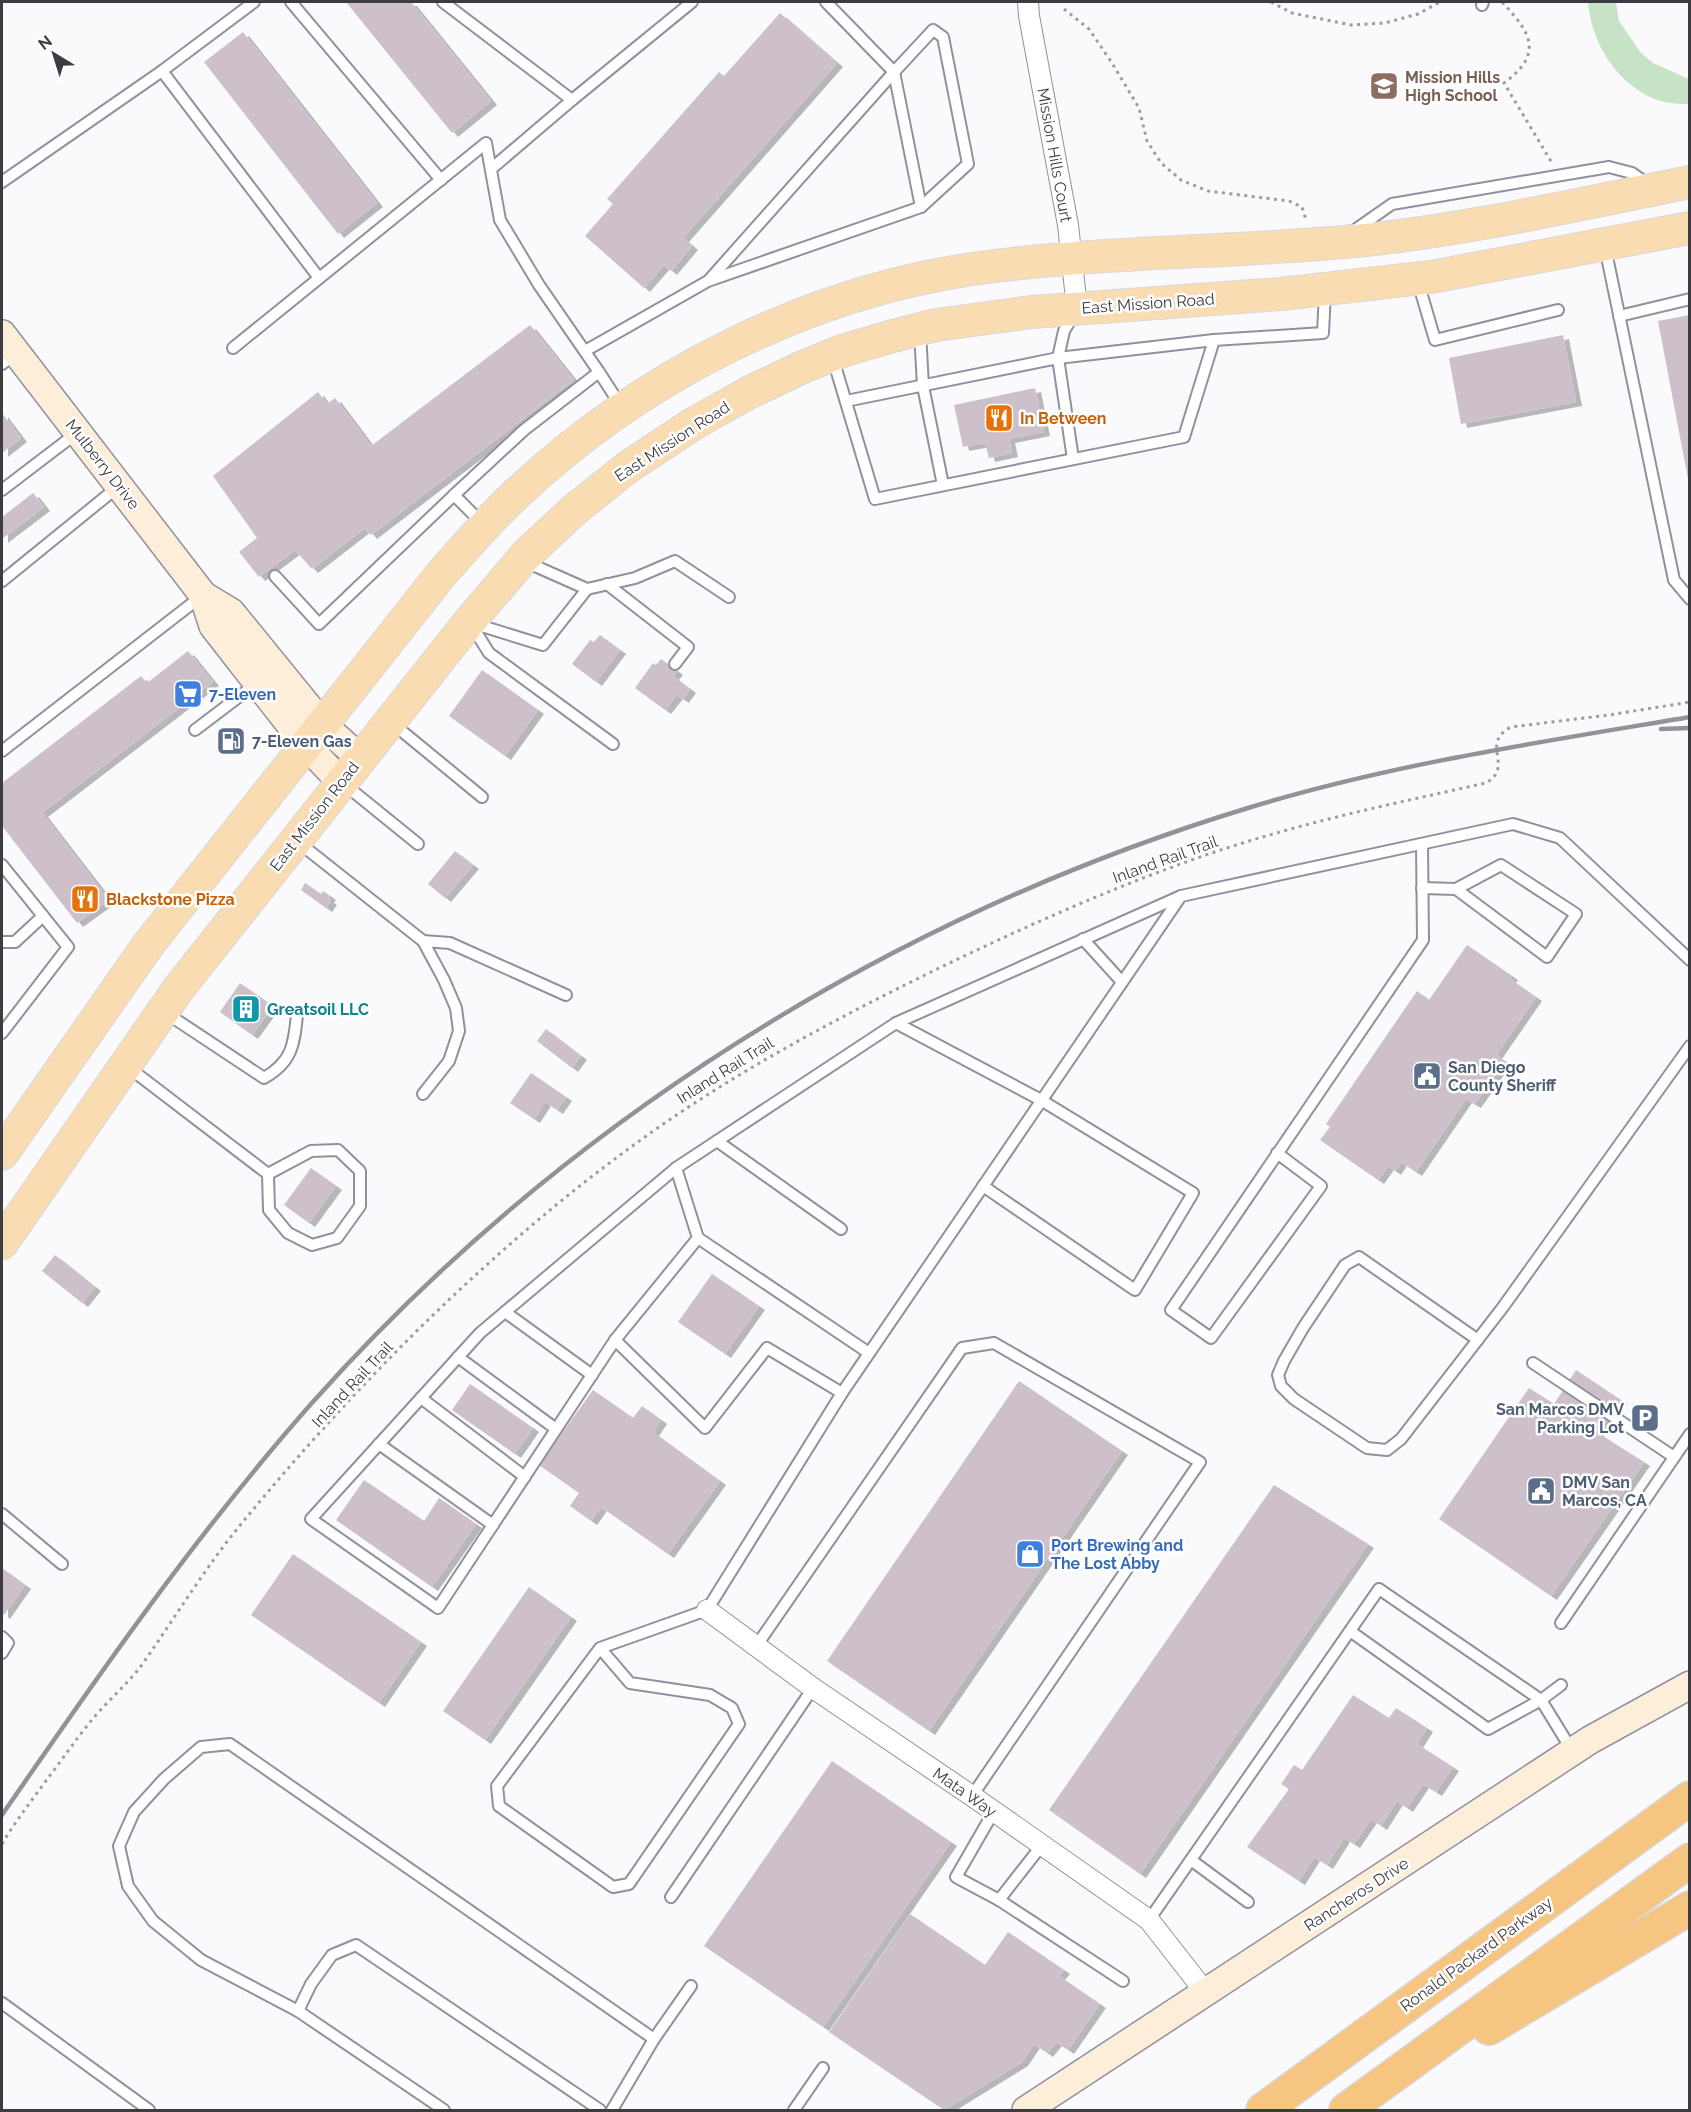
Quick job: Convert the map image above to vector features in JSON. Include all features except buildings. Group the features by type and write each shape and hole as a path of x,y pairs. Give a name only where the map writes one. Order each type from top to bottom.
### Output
{"highway":[{"name":"Ronald Packard Parkway","path":"1263,2110 1689,1798"},
{"path":"1346,2110 1689,1860"},
{"path":"1404,2069 1502,2023 1689,1908"}],"main road":[{"path":"5,1142 148,945 443,572 484,526 550,464 622,409 670,378 760,331 834,303 914,281 969,270 1072,259 1340,242 1437,230 1689,182"},
{"name":"East Mission Road","path":"2,1243 186,979 469,622 522,560 574,510 628,466 693,424 750,392 832,356 920,329 1032,312 1326,289 1417,279 1689,228"},
{"name":"Mulberry Drive","path":"6,350 78,432 203,595 213,626 258,682 351,770"},
{"name":"Mulberry Drive","path":"203,595 231,612 314,735"},
{"name":"Rancheros Drive","path":"1026,2110 1590,1740 1689,1685"}],"street":[{"name":"Mission Hills Court","path":"1028,2 1068,225 1077,308"},
{"name":"Mata Way","path":"707,1610 813,1688 1149,1920 1206,1993"}],"lane":[{"path":"2,182 162,71 254,2"},
{"path":"291,2 441,180"},
{"path":"443,2 572,100"},
{"path":"491,169 692,2"},
{"path":"826,2 894,72 921,207"},
{"path":"585,351 708,281 921,207 968,164 943,37 933,30 708,281"},
{"path":"162,71 319,278"},
{"path":"233,348 486,143 500,220 539,285 622,409"},
{"path":"1604,244 1674,580 1689,599"},
{"path":"1417,279 1435,340 1558,310"},
{"path":"846,401 1059,358 1214,340 1323,333 1326,289"},
{"path":"1619,316 1689,299"},
{"path":"1073,459 1059,358 1064,331 1077,308"},
{"path":"920,329 923,386 943,485"},
{"path":"832,356 875,499 1184,437 1214,340"},
{"path":"275,576 319,624 524,430 599,372"},
{"path":"2,490 78,432"},
{"path":"2,581 119,485"},
{"path":"454,495 484,526"},
{"path":"522,560 587,589"},
{"path":"469,622 543,645 587,589 635,578 675,561 729,597"},
{"path":"607,584 688,647 675,664"},
{"path":"2,751 203,595"},
{"path":"469,622 489,653 613,744"},
{"path":"195,730 258,682"},
{"path":"390,721 482,797"},
{"path":"351,770 418,844"},
{"path":"699,1238 615,1340 438,1608 311,1519 480,1333 676,1168 896,1023 1181,896 1513,824 1560,838 1689,960"},
{"path":"296,840 423,941 444,980 456,1008 459,1031 449,1061 423,1094"},
{"path":"1277,1154 1321,1186 1211,1338 1171,1310 1277,1154 1423,940 1422,844"},
{"path":"2,865 68,947 2,1033"},
{"path":"1422,888 1456,889 1501,866 1576,914 1547,957 1456,889"},
{"path":"600,1648 630,1683 710,1695 732,1708 739,1724 629,1884 613,1887 499,1806 497,1786 600,1648 707,1610 842,1393 1181,896"},
{"path":"2,942 15,942 43,916"},
{"path":"1083,939 1122,982"},
{"path":"423,941 450,943 566,996"},
{"path":"163,1011 264,1078 280,1069 294,1044 297,1015"},
{"path":"896,1023 1041,1100 1193,1193 1135,1290 983,1186"},
{"path":"1478,1340 1359,1257 1345,1265 1303,1328 1278,1374 1281,1386 1294,1399 1367,1448 1387,1450 1401,1439 1478,1340 1536,1261 1689,1046"},
{"path":"125,1065 268,1174"},
{"path":"717,1141 841,1229"},
{"path":"338,1150 360,1171 360,1206 337,1238 312,1245 288,1233 269,1210 268,1174 312,1151 338,1150"},
{"path":"676,1168 699,1238 869,1353"},
{"path":"505,1312 592,1375"},
{"path":"615,1340 705,1428 766,1348 842,1393"},
{"path":"757,1645 962,1348 994,1343 1200,1462 972,1796"},
{"path":"458,1357 556,1429"},
{"path":"1533,1363 1674,1456"},
{"path":"421,1398 525,1477"},
{"path":"1561,1623 1689,1434"},
{"path":"379,1444 493,1525"},
{"path":"2,1514 62,1564"},
{"path":"1149,1920 1379,1589 1541,1700 1573,1752"},
{"path":"1350,1631 1488,1729 1541,1700 1561,1685"},
{"path":"2,1637 8,1643 2,1653"},
{"path":"671,1897 813,1688"},
{"path":"444,2110 298,2011 201,1960 153,1921 128,1886 119,1846 134,1812 164,1779 201,1747 230,1744 654,2038"},
{"path":"994,1811 956,1877 999,1900 1123,1981"},
{"path":"999,1900 1042,1845"},
{"path":"1191,1860 1248,1902"},
{"path":"298,2011 311,1984 332,1955 356,1945 600,2110"},
{"path":"612,2110 654,2038 691,1986"},
{"path":"2,2003 149,2110"},
{"path":"794,2110 823,2068"}],"path":[{"path":"1271,2 1292,13 1351,25 1385,22 1418,14 1440,2"},
{"path":"1502,2 1523,24 1529,38 1529,51 1524,64 1517,74 1504,83 1553,165"},
{"path":"1064,9 1089,29 1112,63 1139,108 1148,141 1161,164 1181,180 1208,191 1289,201 1302,207 1306,219"},
{"name":"Inland Rail Trail","path":"2,1844 95,1716 137,1671 231,1538 360,1390 438,1311 514,1241 593,1177 675,1116 786,1047 850,1012 979,949 1130,883 1207,855 1286,831 1493,780 1497,773 1497,738 1511,727 1689,702"}],"green space":[{"path":"1588,2 1616,2 1619,21 1641,53 1653,63 1689,79 1689,104 1668,103 1653,98 1624,79 1599,44"}],"railway":[{"path":"2,1815 150,1605 229,1502 311,1404 408,1302 512,1208 623,1121 739,1042 860,971 986,908 1115,853 1302,792 1467,755 1690,717"},
{"path":"1661,729 1690,728"}],"place":[{"name":"Mission Hills High School","path":"1384,86"},
{"name":"In Between","path":"999,418"},
{"name":"7-Eleven","path":"188,694"},
{"name":"7-Eleven Gas","path":"231,741"},
{"name":"Blackstone Pizza","path":"85,899"},
{"name":"Greatsoil LLC","path":"246,1009"},
{"name":"San Diego County Sheriff","path":"1427,1076"},
{"name":"San Marcos DMV Parking Lot","path":"1645,1418"},
{"name":"DMV San Marcos, CA","path":"1541,1491"},
{"name":"Port Brewing and The Lost Abby","path":"1030,1554"}]}
